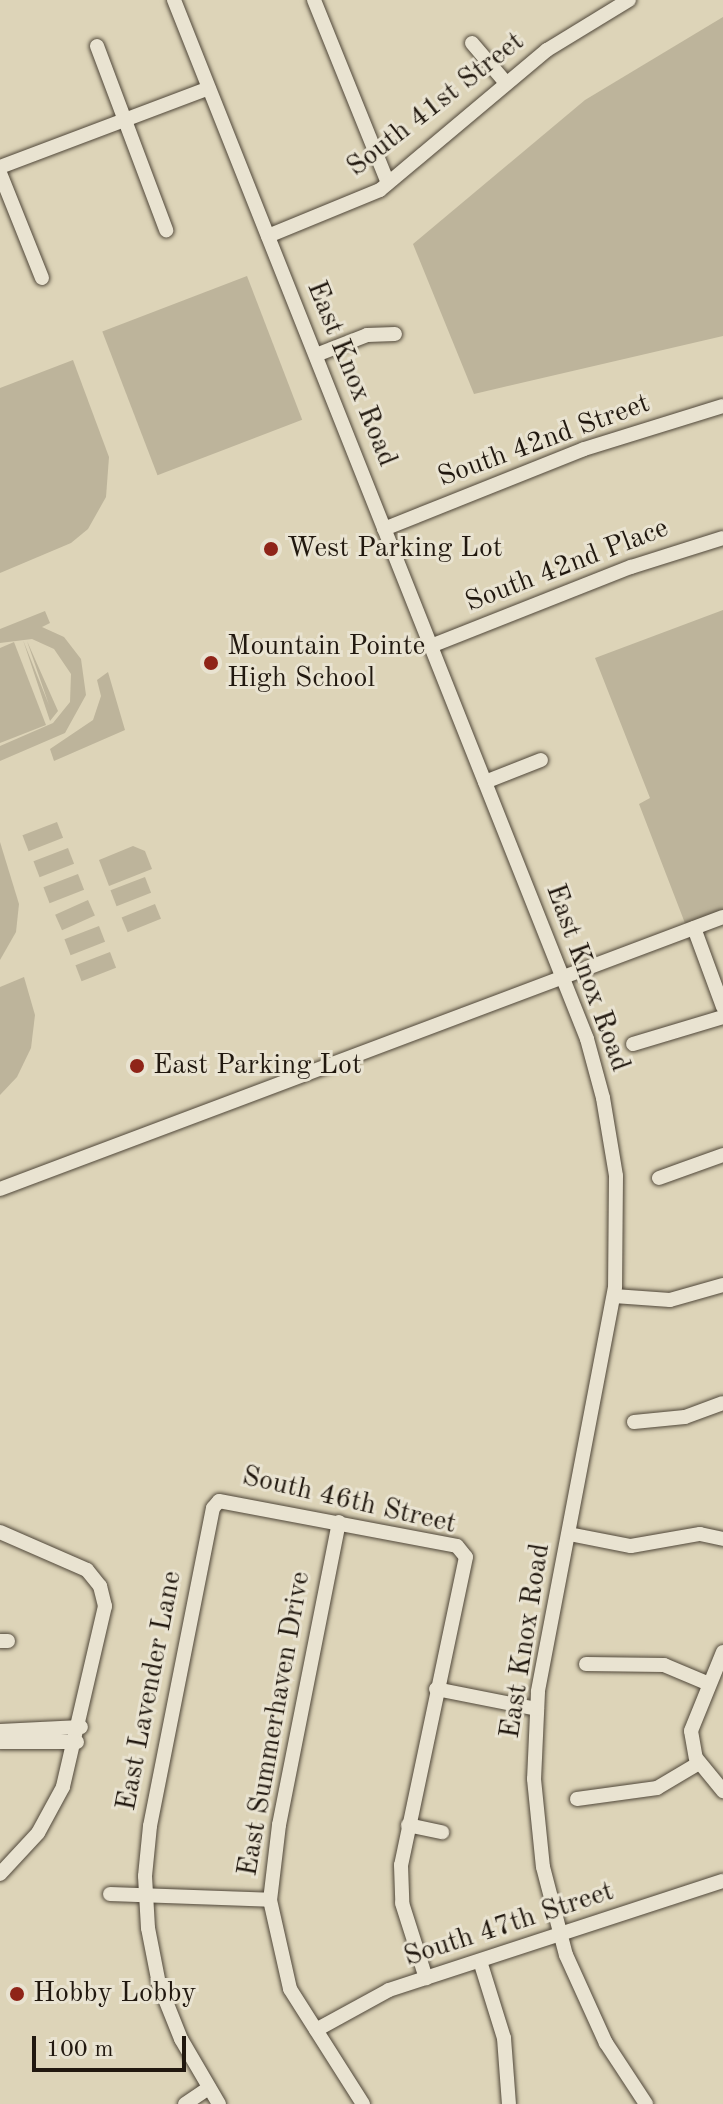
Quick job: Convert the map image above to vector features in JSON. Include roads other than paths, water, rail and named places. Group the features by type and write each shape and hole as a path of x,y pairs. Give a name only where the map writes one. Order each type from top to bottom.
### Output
{"street":[{"name":"East Knox Road","path":"174,0 595,1064 610,1132 618,1213 614,1296 537,1709 538,1832 560,1936 586,2005 646,2104"},
{"path":"314,0 388,183"},
{"name":"South 41st Street","path":"268,236 388,183 553,46 629,0"},
{"path":"472,43 506,83"},
{"path":"97,46 166,230"},
{"path":"0,167 209,88"},
{"path":"0,173 42,278"},
{"path":"316,355 367,335 395,334"},
{"name":"South 42nd Street","path":"384,529 584,449 723,406"},
{"name":"South 42nd Place","path":"431,646 631,567 723,538"},
{"path":"485,782 541,760"},
{"path":"0,1189 723,917"},
{"path":"694,928 723,1007"},
{"path":"633,1044 723,1017"},
{"path":"659,1178 723,1155"},
{"path":"614,1296 681,1299 723,1285"},
{"path":"634,1422 685,1417 723,1403"},
{"name":"South 46th Street","path":"219,1501 457,1546 466,1557 436,1689"},
{"name":"East Lavender Lane","path":"219,1501 213,1508 150,1826 146,1894 159,1984 181,2039 219,2104"},
{"name":"East Summerhaven Drive","path":"339,1522 279,1825 270,1900 290,1989 363,2104"},
{"path":"0,1532 87,1570 103,1594 104,1620 77,1742 46,1821 0,1874"},
{"path":"569,1534 631,1546 700,1534 723,1539"},
{"path":"723,1652 692,1725 699,1763 723,1791"},
{"path":"586,1664 664,1665 709,1684"},
{"path":"426,1978 400,1891 408,1825 436,1689 537,1709"},
{"path":"0,1731 81,1727"},
{"path":"0,1742 77,1742"},
{"path":"577,1799 657,1788 699,1763"},
{"path":"408,1825 442,1832"},
{"name":"South 47th Street","path":"316,2030 368,1998 723,1881"},
{"path":"110,1894 270,1900"},
{"path":"480,1961 504,2038 509,2104"},
{"path":"185,2104 209,2088"}],"place":[{"name":"West Parking Lot","path":"271,549"},
{"name":"Mountain Pointe High School","path":"211,663"},
{"name":"East Parking Lot","path":"137,1066"},
{"name":"Hobby Lobby","path":"17,1994"}]}
